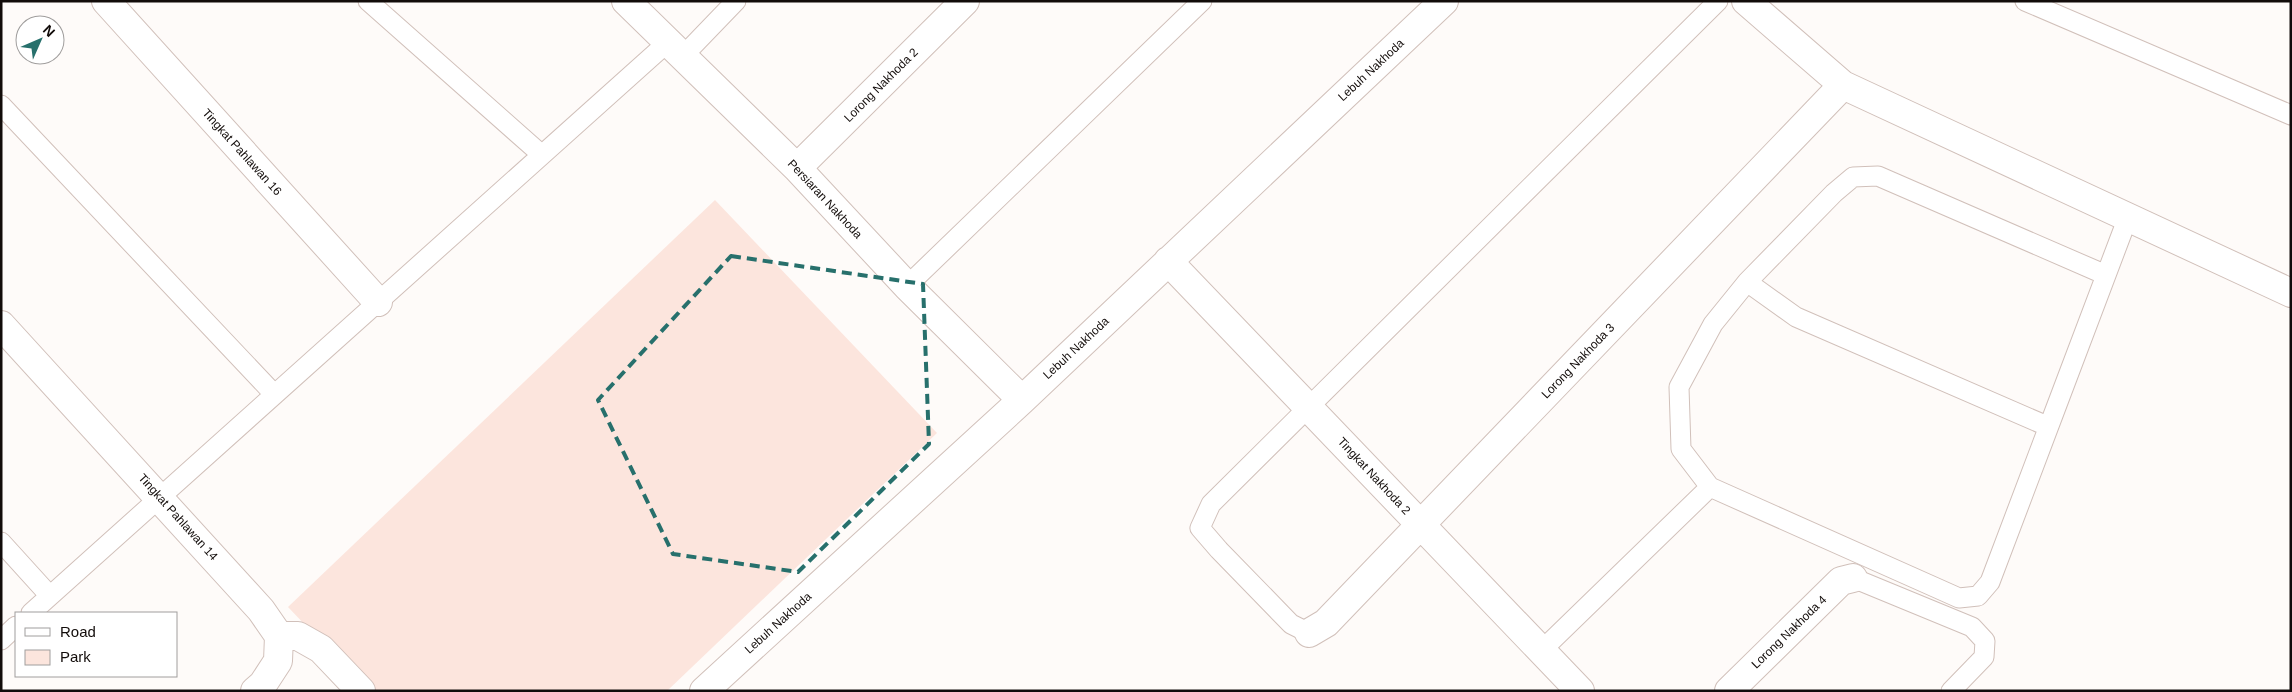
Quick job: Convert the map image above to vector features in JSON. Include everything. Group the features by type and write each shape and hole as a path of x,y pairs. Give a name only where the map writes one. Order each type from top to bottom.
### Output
{"street":[{"name":"Tingkat Pahlawan 16","path":"106,1 378,302"},
{"name":"Persiaran Nakhoda","path":"626,1 796,168 907,286 1022,400"},
{"name":"Lorong Nakhoda 2","path":"796,168 966,1"},
{"name":"Lebuh Nakhoda","path":"704,691 1022,400 1444,1"},
{"path":"1746,1 1843,85 2291,292"},
{"name":"Lorong Nakhoda 3","path":"1310,633 1326,622 1420,526 1843,85"},
{"name":"Tingkat Nakhoda 2","path":"1168,262 1580,691"},
{"name":"Tingkat Pahlawan 14","path":"1,325 160,497 261,610 279,636"},
{"name":"Lorong Nakhoda 4","path":"1729,691 1841,581 1853,578"},
{"path":"255,691 263,684 278,661 279,636 298,636 321,648 361,691"}],"lane":[{"path":"368,1 542,155"},
{"path":"32,612 542,155 736,1"},
{"path":"907,286 1202,1"},
{"path":"1310,633 1291,624 1218,550 1200,528 1211,504 1310,408 1718,1"},
{"path":"2025,1 2291,115"},
{"path":"1,106 274,394"},
{"path":"2106,275 1878,176 1853,177 1834,193 1747,282 1713,324 1679,387 1681,448 1710,487 1960,598 1978,596 1990,582 2128,217"},
{"path":"1747,282 1796,317 2048,426"},
{"path":"1541,650 1710,487"},
{"path":"1,542 50,596"},
{"path":"1853,578 1972,627 1985,641 1984,657 1951,691"},
{"path":"1,640 15,627"}],"highlighted area":[{"path":"731,256 923,284 929,444 798,572 673,554 598,400"}],"green space":[{"path":"715,200 937,433 667,691 368,691 288,607"}]}
